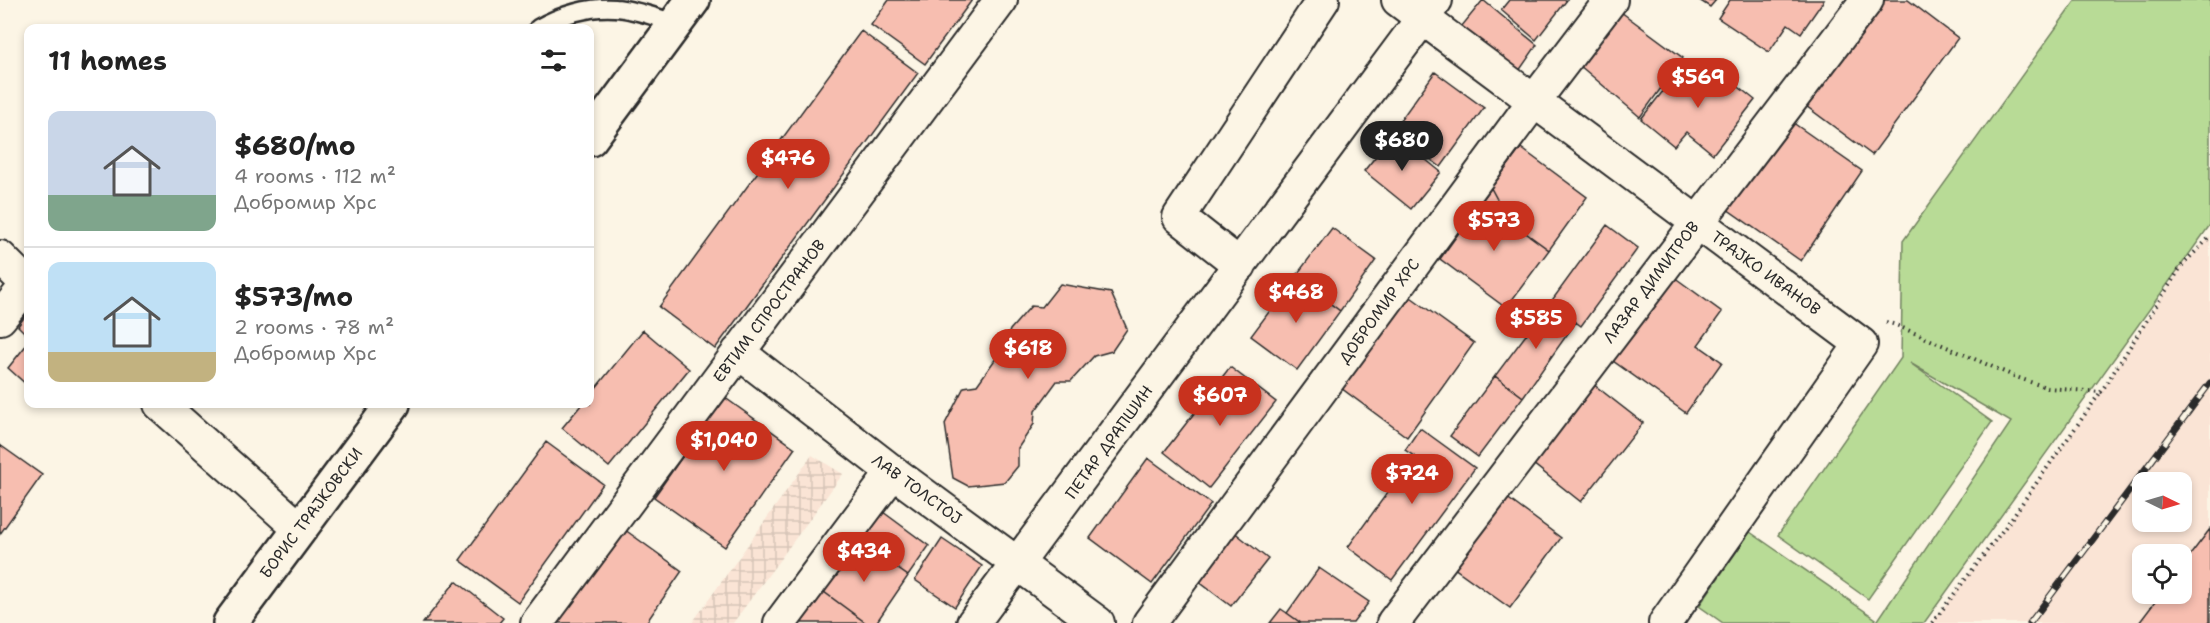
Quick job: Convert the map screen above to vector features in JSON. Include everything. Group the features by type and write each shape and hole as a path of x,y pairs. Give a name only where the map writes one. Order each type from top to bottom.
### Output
{"street":[{"name":"ЕВТИМ СПРОСТРАНОВ","path":"537,623 1001,0"},
{"path":"1239,265 1179,217 1323,0"},
{"name":"ДОБРОМИР ХРС","path":"1149,623 1611,0"},
{"name":"ЛАЗАР ДИМИТРОВ","path":"1393,623 1867,0"},
{"name":"ПЕТАР ДРАПШИН","path":"974,623 1239,265 1419,6"},
{"name":"ТРАЈКО ИВАНОВ","path":"1419,6 1534,101 1861,344 1665,623"},
{"path":"594,134 684,11"},
{"path":"0,256 24,280"},
{"path":"0,318 24,289"},
{"name":"ЛАВ ТОЛСТОЈ","path":"738,352 893,472 1098,623"},
{"path":"164,408 300,529"},
{"name":"БОРИС ТРАЈКОВСКИ","path":"230,623 390,408"},
{"path":"780,623 893,472"}],"lane":[{"path":"545,24 579,11 616,8 684,11"}],"path":[{"path":"1932,623 2006,526 2101,392 2183,264 2210,237"},
{"path":"1828,319 1855,314 1896,325 2016,377 2048,388 2101,392"}],"shaded area":[{"path":"2210,237 2210,623 1932,623 2006,526 2101,392 2183,264"},
{"path":"812,455 843,474 733,623 692,623"}],"green space":[{"path":"2076,0 2210,0 2210,225 1924,623 1876,623 2011,422 1910,363 1992,422 1868,599 1778,535 1901,358 1903,241"},
{"path":"1750,532 1876,619 1873,623 1723,623 1699,606"}],"building":[{"path":"889,0 972,0 925,64 871,25"},
{"path":"1483,0 1537,45 1519,71 1461,27"},
{"path":"1509,0 1567,0 1536,40 1501,10"},
{"path":"1699,0 1716,0 1710,7"},
{"path":"1730,0 1824,0 1801,33 1788,24 1769,52 1718,18"},
{"path":"1872,0 1908,0 1958,38 1872,155 1798,100"},
{"path":"1621,12 1683,58 1640,117 1579,65"},
{"path":"861,31 918,73 715,349 659,307"},
{"path":"1686,62 1716,87 1725,76 1755,100 1713,154 1686,132 1674,146 1641,119"},
{"path":"1435,72 1484,108 1441,167 1392,132"},
{"path":"1789,120 1862,171 1801,261 1727,209"},
{"path":"1394,134 1441,172 1411,209 1364,171"},
{"path":"1521,148 1587,197 1549,250 1508,220 1491,188"},
{"path":"1491,188 1508,220 1549,250 1506,308 1440,259"},
{"path":"1607,225 1638,248 1581,326 1550,303"},
{"path":"1332,228 1376,260 1340,311 1295,277"},
{"path":"1295,277 1340,311 1297,370 1251,336"},
{"path":"1674,277 1722,312 1698,345 1722,362 1686,413 1613,361"},
{"path":"1060,284 1111,293 1127,329 1112,351 1094,356 1071,381 1057,381 1035,411 1034,424 1018,448 1018,466 1005,482 968,486 953,478 945,424 964,387 977,385 1004,347 1010,330 1031,306 1042,307"},
{"path":"1408,295 1474,343 1407,437 1341,388"},
{"path":"1550,303 1576,322 1523,397 1495,376"},
{"path":"24,318 24,332 18,326"},
{"path":"643,330 689,369 609,467 562,428 579,408 594,408 594,390"},
{"path":"24,348 24,382 8,368"},
{"path":"1230,367 1276,402 1209,488 1164,452"},
{"path":"1495,376 1523,397 1478,457 1450,436"},
{"path":"1593,384 1643,423 1581,502 1532,463"},
{"path":"724,397 795,448 725,547 654,497"},
{"path":"1420,428 1475,468 1392,580 1348,547 1414,456 1405,450"},
{"path":"546,442 603,484 518,602 460,560"},
{"path":"0,445 42,475 0,534"},
{"path":"1148,458 1211,504 1152,584 1090,538"},
{"path":"1502,494 1561,538 1510,608 1450,565"},
{"path":"879,509 929,546 908,576 857,540"},
{"path":"621,527 682,571 646,623 554,623"},
{"path":"1228,527 1268,559 1231,606 1190,575"},
{"path":"2210,529 2210,623 2139,623 2153,604 2192,604 2192,553"},
{"path":"942,539 982,566 955,607 915,580"},
{"path":"857,540 908,576 876,623 866,623 820,589"},
{"path":"1319,568 1369,602 1353,623 1301,623 1287,613"},
{"path":"456,581 503,618 499,623 423,623"},
{"path":"820,589 866,623 796,623"},
{"path":"1281,609 1287,613 1301,623 1270,623"}],"railway":[{"path":"2030,623 2210,383"}]}
